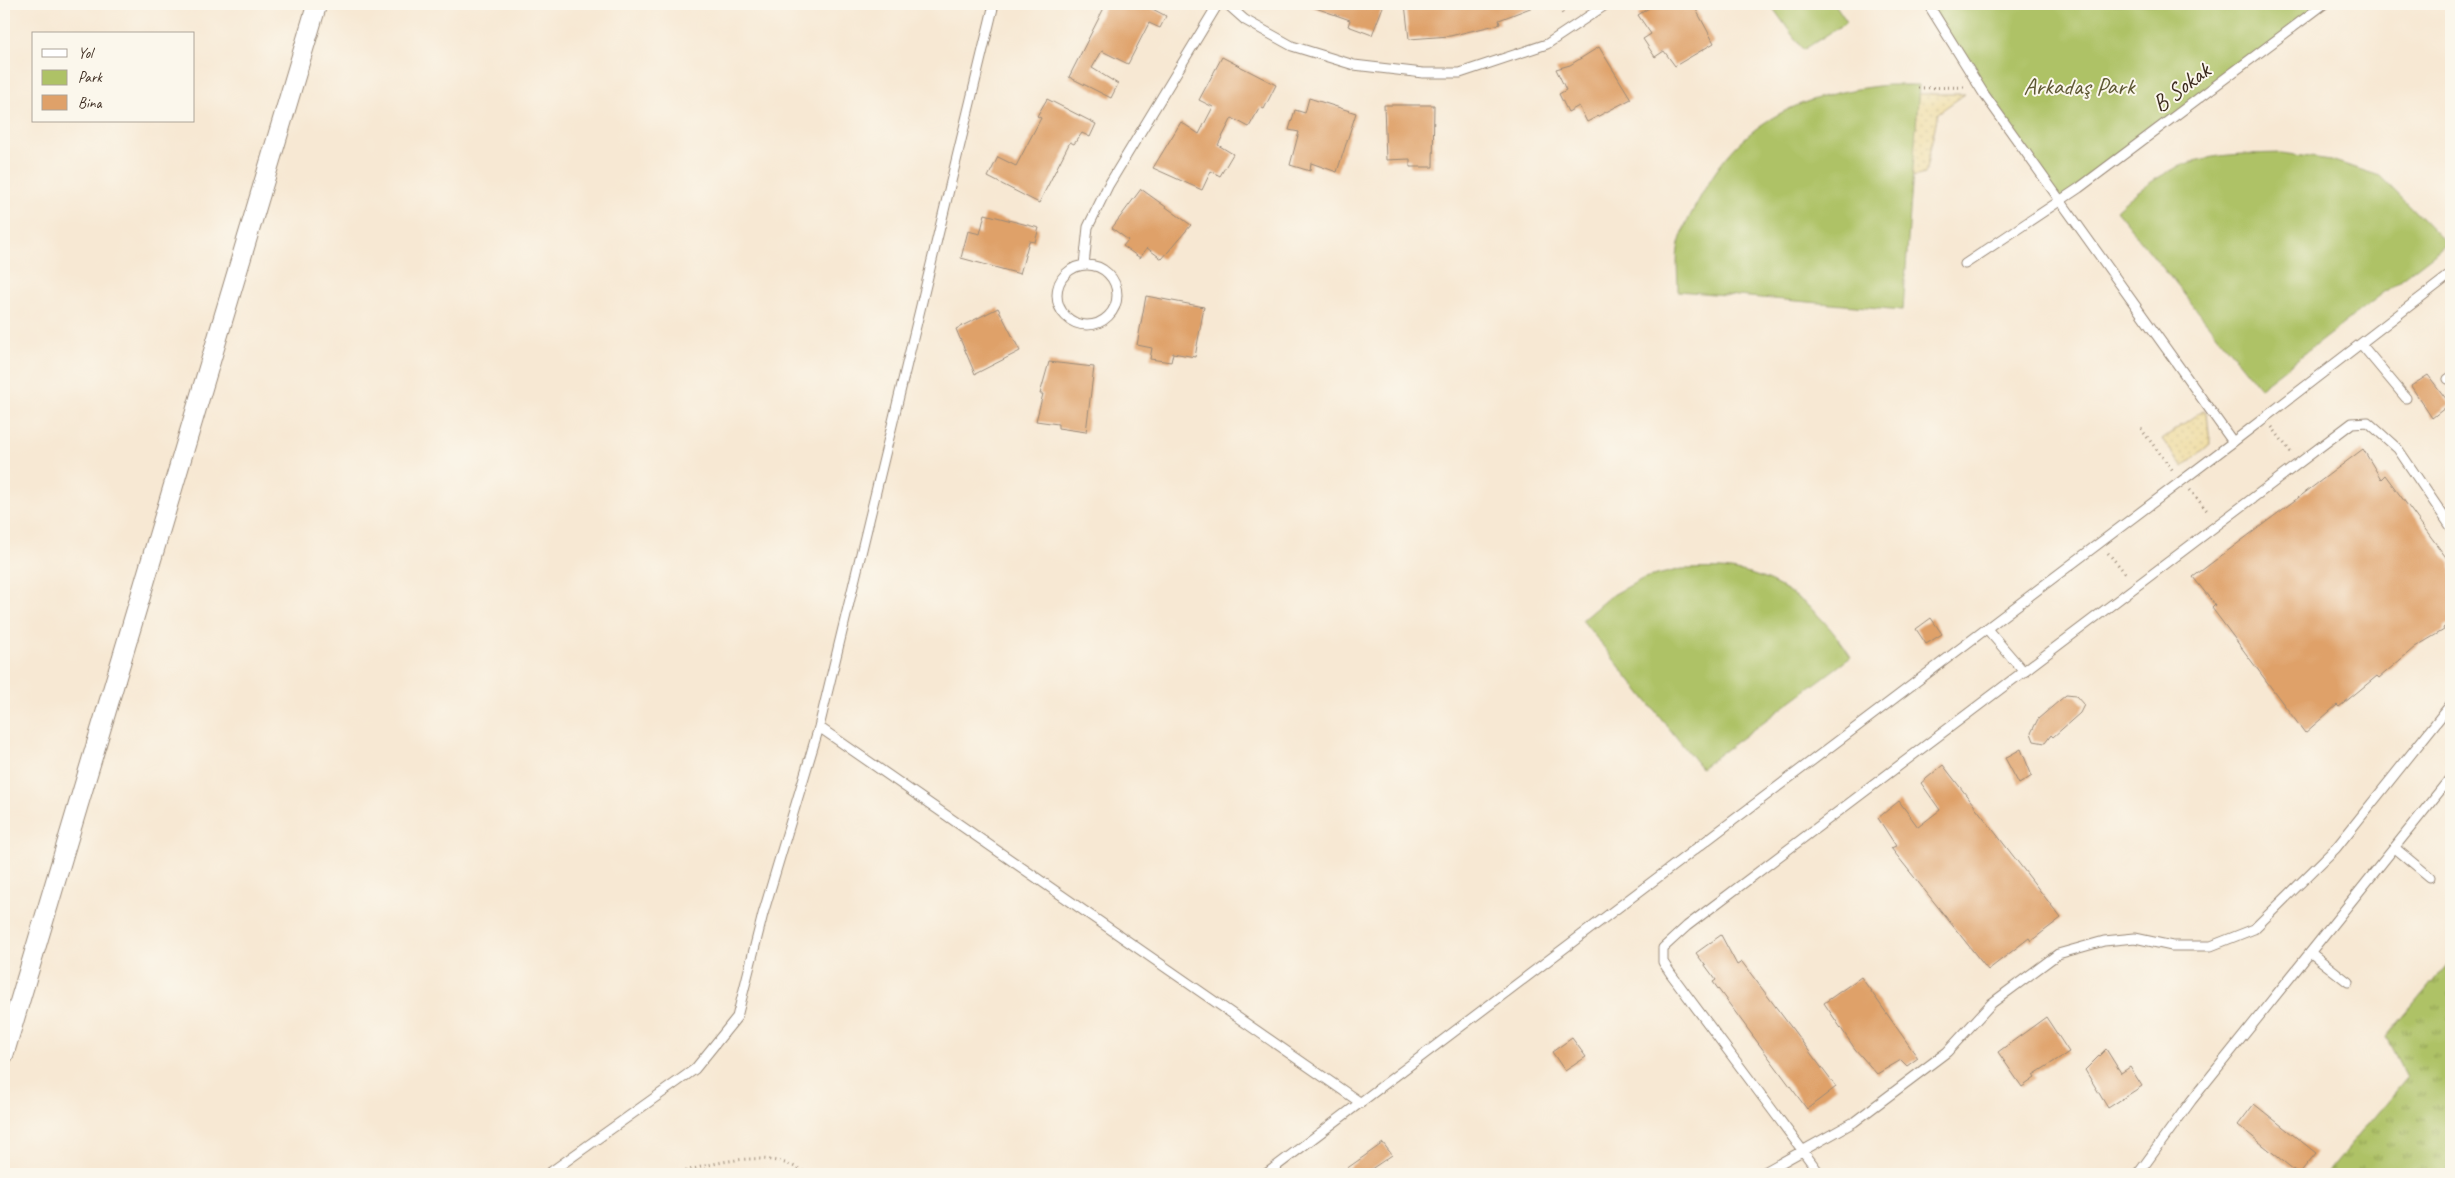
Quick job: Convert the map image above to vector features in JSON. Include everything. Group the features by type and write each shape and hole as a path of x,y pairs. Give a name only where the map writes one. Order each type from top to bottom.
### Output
{"street":[{"path":"4,1054 317,4"}],"lane":[{"path":"548,1174 695,1070 737,1017 763,914 819,727 994,4"},
{"path":"1084,265 1088,227 1108,186 1218,4"},
{"path":"1227,4 1245,20 1292,46 1354,64 1422,72 1460,72 1547,44 1607,4"},
{"path":"1928,4 1979,87 2233,442"},
{"name":"B Sokak","path":"1965,264 2061,201 2324,4"},
{"path":"1084,265 1103,269 1112,278 1117,287 1117,302 1112,312 1108,317 1093,325 1082,325 1068,319 1062,313 1056,298 1060,281 1066,272 1084,265"},
{"path":"1266,1174 2450,278"},
{"path":"2361,344 2406,398"},
{"path":"1820,1174 1671,974 1663,962 1663,948 1687,926 2352,424 2368,422 2398,449 2451,527"},
{"path":"1987,628 2024,672"},
{"path":"1761,1174 1854,1122 1947,1052 1992,1002 2058,954 2104,941 2135,938 2172,946 2211,946 2254,929 2336,848 2451,704"},
{"path":"819,727 1361,1103"},
{"path":"2138,1174 2191,1101 2451,777"},
{"path":"2395,848 2430,877"},
{"path":"2311,953 2348,982"}],"path":[{"path":"1918,88 1979,87"},
{"path":"2265,418 2296,458"},
{"path":"2141,429 2210,513"},
{"path":"2099,543 2127,576"},
{"path":"676,1174 718,1161 759,1159 796,1166 807,1174"}],"green space":[{"path":"1770,4 1835,4 1847,22 1803,50"},
{"name":"Arkadaş Park","path":"1928,4 2324,4 2061,201"},
{"path":"1887,85 1919,85 1903,310 1678,291 1677,254 1684,229 1717,169 1736,147 1756,129 1778,115 1802,104 1828,95"},
{"path":"2281,153 2331,160 2380,176 2447,244 2260,388 2116,210 2156,179 2191,162 2242,154"},
{"path":"1682,569 1716,569 1742,572 1780,586 1812,610 1826,624 1851,657 1701,768 1582,620 1609,597 1644,578"},
{"path":"2451,960 2451,1174 2326,1174 2407,1078 2386,1037"}],"sand":[{"path":"1918,94 1965,94 1938,113 1925,174 1912,177"},
{"path":"2203,410 2207,412 2210,444 2183,467 2162,439"}],"building":[{"path":"1106,4 1143,4 1166,16 1160,28 1149,23 1128,64 1102,51 1092,68 1118,84 1111,98 1069,77"},
{"path":"1311,4 1384,4 1372,35 1348,26 1350,20 1310,6"},
{"path":"1405,4 1538,5 1499,20 1500,24 1450,36 1409,39"},
{"path":"1655,4 1693,4 1714,43 1675,66 1664,51 1655,57 1643,39 1651,34 1638,15"},
{"path":"1599,47 1631,99 1587,122 1579,106 1568,112 1559,94 1566,90 1556,69 1570,65"},
{"path":"1222,57 1276,85 1264,109 1260,107 1249,127 1232,118 1218,145 1233,154 1220,176 1211,171 1202,190 1153,168 1181,122 1199,134 1213,107 1199,100"},
{"path":"1309,98 1356,113 1337,172 1311,163 1310,171 1290,165 1299,132 1289,130 1295,110 1305,113"},
{"path":"1047,99 1096,124 1090,137 1082,133 1074,144 1070,142 1039,203 988,177 998,157 1016,166 1041,118 1037,116"},
{"path":"1384,105 1434,105 1433,167 1410,167 1410,159 1386,160"},
{"path":"1141,189 1191,225 1162,259 1147,248 1140,258 1123,246 1128,240 1112,228"},
{"path":"985,214 1039,228 1035,242 1029,241 1020,274 961,258 968,231 980,234"},
{"path":"1146,296 1204,307 1195,357 1173,353 1171,362 1150,359 1152,348 1137,345"},
{"path":"998,308 1020,351 975,374 956,329"},
{"path":"1049,362 1094,367 1086,432 1058,428 1058,424 1036,421 1043,394 1040,394"},
{"path":"2428,375 2450,404 2432,418 2411,386"},
{"path":"2363,449 2381,479 2385,475 2451,564 2451,622 2443,628 2444,630 2415,647 2379,678 2377,676 2339,707 2337,705 2305,733 2212,608 2215,605 2193,577"},
{"path":"1931,618 1942,634 1926,644 1916,629"},
{"path":"2066,695 2076,696 2084,705 2080,713 2053,737 2051,735 2045,743 2034,741 2031,733 2038,719"},
{"path":"2021,749 2032,776 2019,784 2005,758"},
{"path":"1943,765 2061,918 2031,941 2029,938 1988,970 1891,848 1896,846 1878,818 1899,801 1918,827 1940,810 1921,783"},
{"path":"1721,935 1737,965 1742,962 1836,1087 1807,1109 1713,982 1716,980 1696,953"},
{"path":"1861,977 1918,1058 1907,1066 1901,1060 1877,1074 1855,1049 1824,1003"},
{"path":"2046,1017 2069,1052 2033,1075 2035,1078 2022,1087 1998,1052"},
{"path":"1572,1038 1586,1057 1565,1071 1552,1052"},
{"path":"2106,1049 2121,1073 2130,1067 2142,1086 2108,1108 2085,1070"},
{"path":"2254,1104 2316,1153 2299,1174 2238,1125"},
{"path":"1383,1143 1392,1155 1364,1174 1339,1174"}]}
